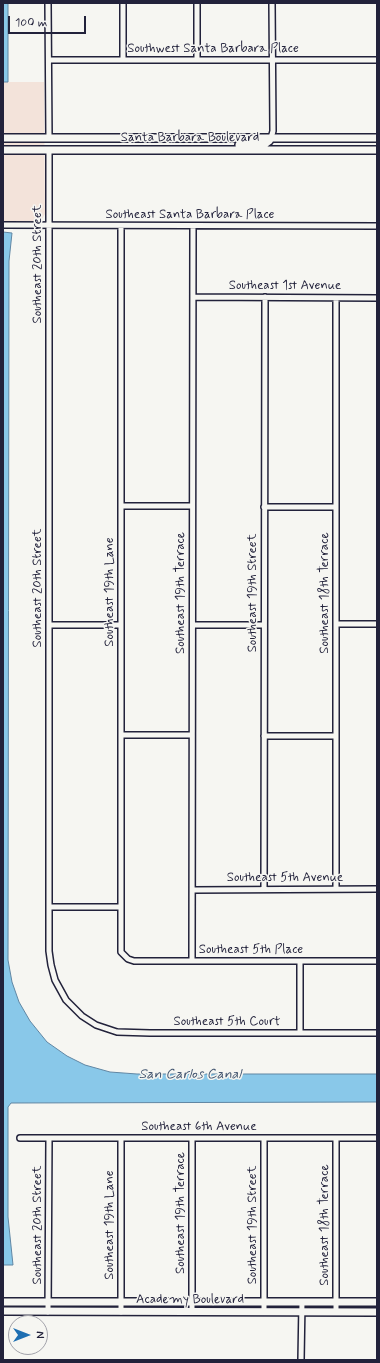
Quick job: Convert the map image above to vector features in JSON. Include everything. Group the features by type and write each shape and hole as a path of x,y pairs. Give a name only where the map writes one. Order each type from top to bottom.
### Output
{"main road":[{"name":"Santa Barbara Boulevard","path":"3,138 377,138"},
{"path":"186,149 203,145 261,144 268,143 271,138"},
{"name":"Santa Barbara Boulevard","path":"3,150 377,150"},
{"name":"Academy Boulevard","path":"3,1302 377,1302"},
{"name":"Academy Boulevard","path":"3,1311 377,1312"}],"street":[{"path":"48,3 49,138"},
{"path":"122,3 123,60"},
{"path":"196,3 197,60"},
{"path":"271,138 273,60 272,3"},
{"name":"Southwest Santa Barbara Place","path":"48,60 377,60"},
{"name":"Southeast 20th Street","path":"49,150 49,951 52,972 63,996 82,1016"},
{"name":"Southeast Santa Barbara Place","path":"3,225 377,226"},
{"name":"Southeast 19th Lane","path":"121,226 120,948 122,955 125,958"},
{"name":"Southeast 19th Terrace","path":"192,226 192,961"},
{"name":"Southeast 1st Avenue","path":"193,297 377,298"},
{"name":"Southeast 19th Street","path":"264,297 264,889"},
{"name":"Southeast 18th Terrace","path":"336,298 336,889"},
{"path":"121,506 192,506"},
{"path":"264,506 336,507"},
{"path":"193,625 264,624"},
{"path":"336,624 377,624"},
{"path":"49,625 120,625"},
{"path":"121,735 192,735"},
{"path":"264,736 336,736"},
{"name":"Southeast 5th Avenue","path":"193,890 377,889"},
{"path":"49,907 120,907"},
{"name":"Southeast 5th Place","path":"125,958 134,961 377,961"},
{"path":"300,961 300,1033"},
{"name":"Southeast 5th Court","path":"82,1016 104,1028 124,1032 377,1033"},
{"name":"Southeast 6th Avenue","path":"20,1138 377,1138"},
{"name":"Southeast 20th Street","path":"48,1312 49,1138"},
{"name":"Southeast 19th Lane","path":"121,1138 121,1312"},
{"name":"Southeast 19th Terrace","path":"192,1138 192,1312"},
{"name":"Southeast 19th Street","path":"264,1138 264,1312"},
{"name":"Southeast 18th Terrace","path":"336,1138 336,1312"},
{"path":"301,1360 302,1302"}],"shaded area":[{"path":"3,82 44,82 45,214 42,219 38,221 3,221"}],"water":[{"path":"3,3 8,3 8,82 3,82"},
{"name":"San Carlos Canal","path":"3,232 12,233 9,261 8,960 12,982 19,1002 30,1021 47,1042 67,1056 85,1065 110,1072 137,1074 377,1074 377,1102 11,1103 8,1107 8,1217 13,1265 3,1265"}]}
